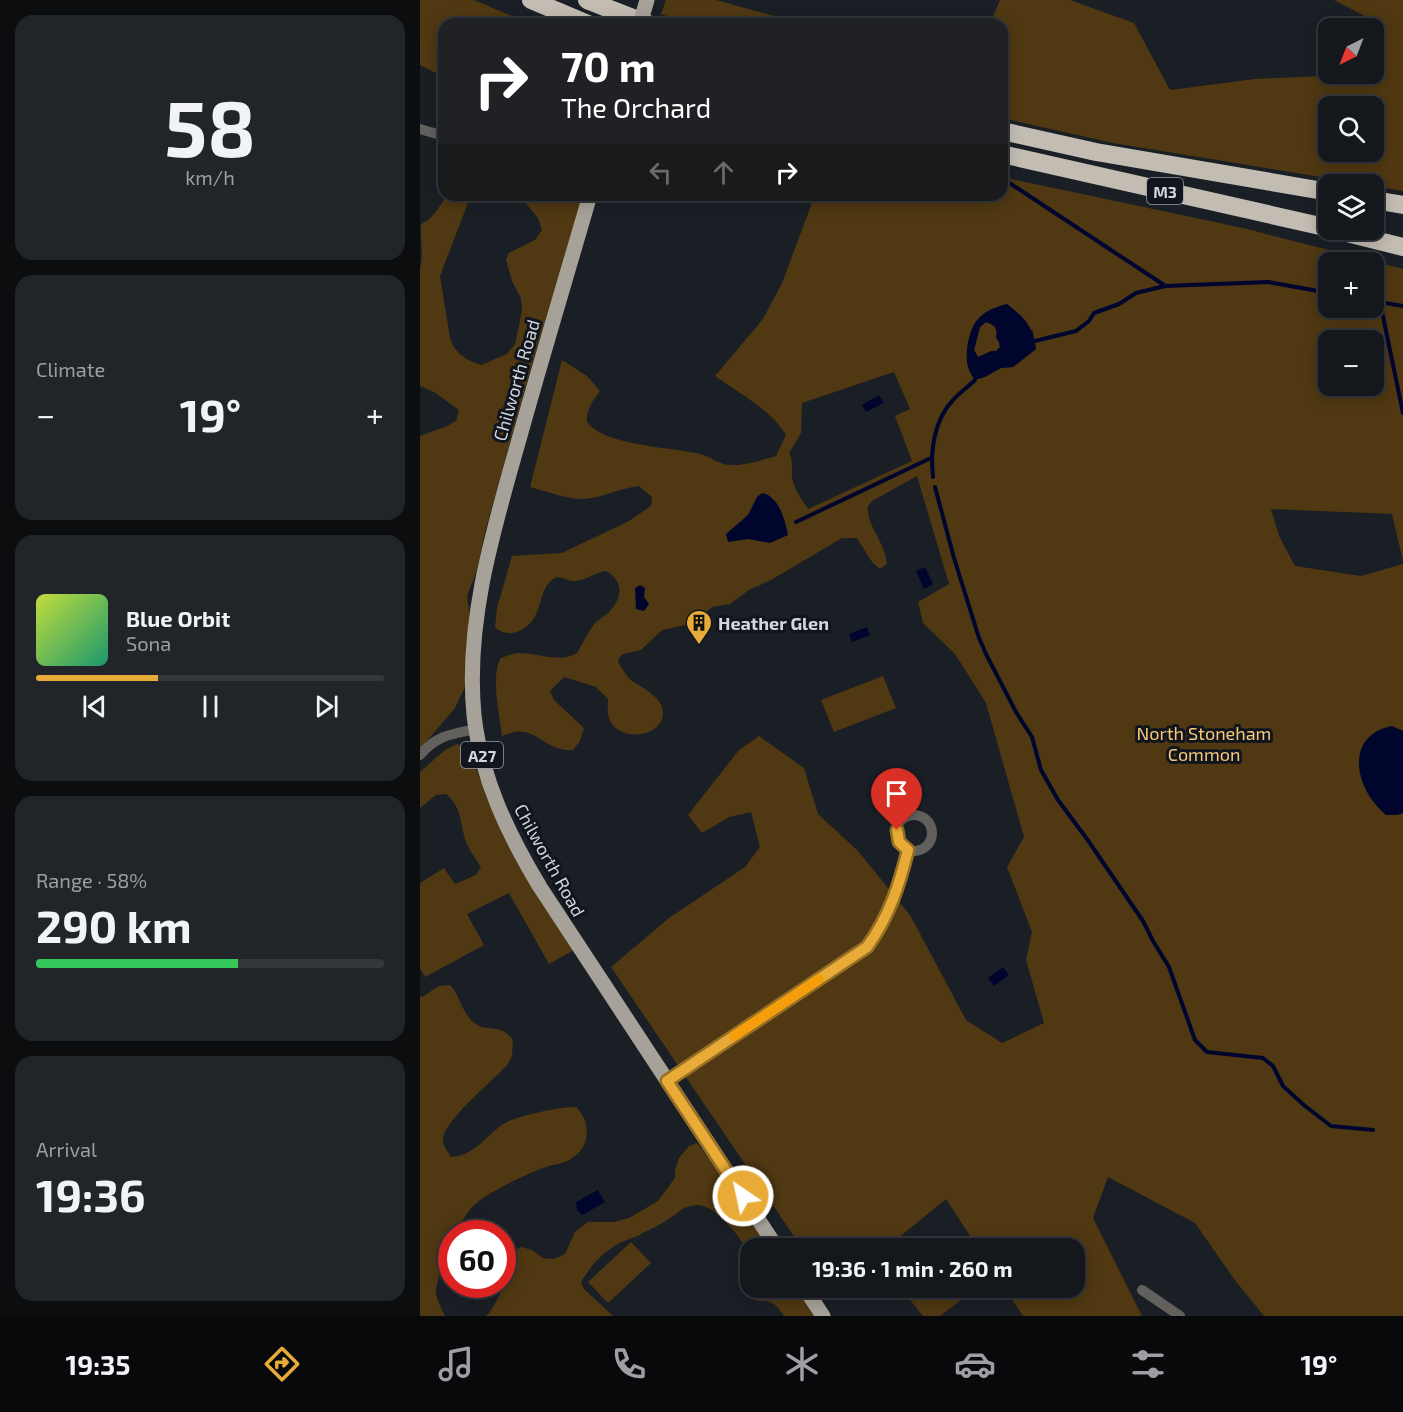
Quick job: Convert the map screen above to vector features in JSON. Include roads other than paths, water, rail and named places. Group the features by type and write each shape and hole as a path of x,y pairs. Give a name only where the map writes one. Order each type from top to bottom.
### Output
{"highway":[{"path":"531,0 574,18"},
{"path":"587,0 633,18"},
{"name":"M3","path":"1008,132 1096,152 1318,190"},
{"name":"M3","path":"1008,155 1318,226"},
{"path":"1384,202 1403,205"},
{"path":"1375,240 1403,247"}],"main road":[{"path":"642,18 647,0"},
{"name":"Chilworth Road","path":"588,201 487,558 476,624 472,679 477,729 487,776 497,804 524,860 571,937 770,1238"},
{"path":"811,1298 823,1316"}],"street":[{"path":"420,129 438,134"},
{"path":"420,755 431,743 449,734 477,729"},
{"path":"667,1081 867,947 883,926 908,850"},
{"path":"1142,1290 1180,1316"}],"water":[{"path":"1007,304 1023,319 1030,328 1036,349 1013,367 1001,368 975,380 967,362 971,331 978,319","holes":["986,322 996,329 996,338 1000,347 996,351 978,357 974,350 980,327"]},
{"path":"879,395 884,403 866,412 862,405"},
{"path":"762,493 768,495 777,504 788,535 770,543 748,539 728,542 726,534 748,515 757,497"},
{"path":"925,567 933,584 924,589 916,571"},
{"path":"640,585 645,588 644,597 649,604 644,611 636,609 635,588"},
{"path":"867,627 870,635 852,642 849,634"},
{"path":"1392,726 1403,731 1403,813 1386,815 1367,792 1359,765 1360,752 1366,741 1376,732"},
{"path":"1003,967 1009,975 994,986 988,978"},
{"path":"598,1190 605,1202 582,1215 577,1210 576,1202"}],"waterway":[{"path":"1008,182 1164,285"},
{"path":"1035,341 1076,331 1089,321 1094,313 1119,304 1136,293 1165,286 1268,282 1318,291"},
{"path":"1384,303 1403,306"},
{"path":"1383,318 1403,413"},
{"path":"933,477 933,446 941,417 953,400 975,380"},
{"path":"796,522 931,458"},
{"path":"935,487 954,558 979,638 987,656 1016,712 1032,737 1041,770 1058,800 1143,921 1169,967 1195,1040 1207,1052 1263,1058 1273,1066 1283,1086 1331,1126 1373,1130"}],"place":[{"name":"Heather Glen","path":"699,646"}],"park label":[{"name":"North Stoneham Common","path":"1204,743"}]}
